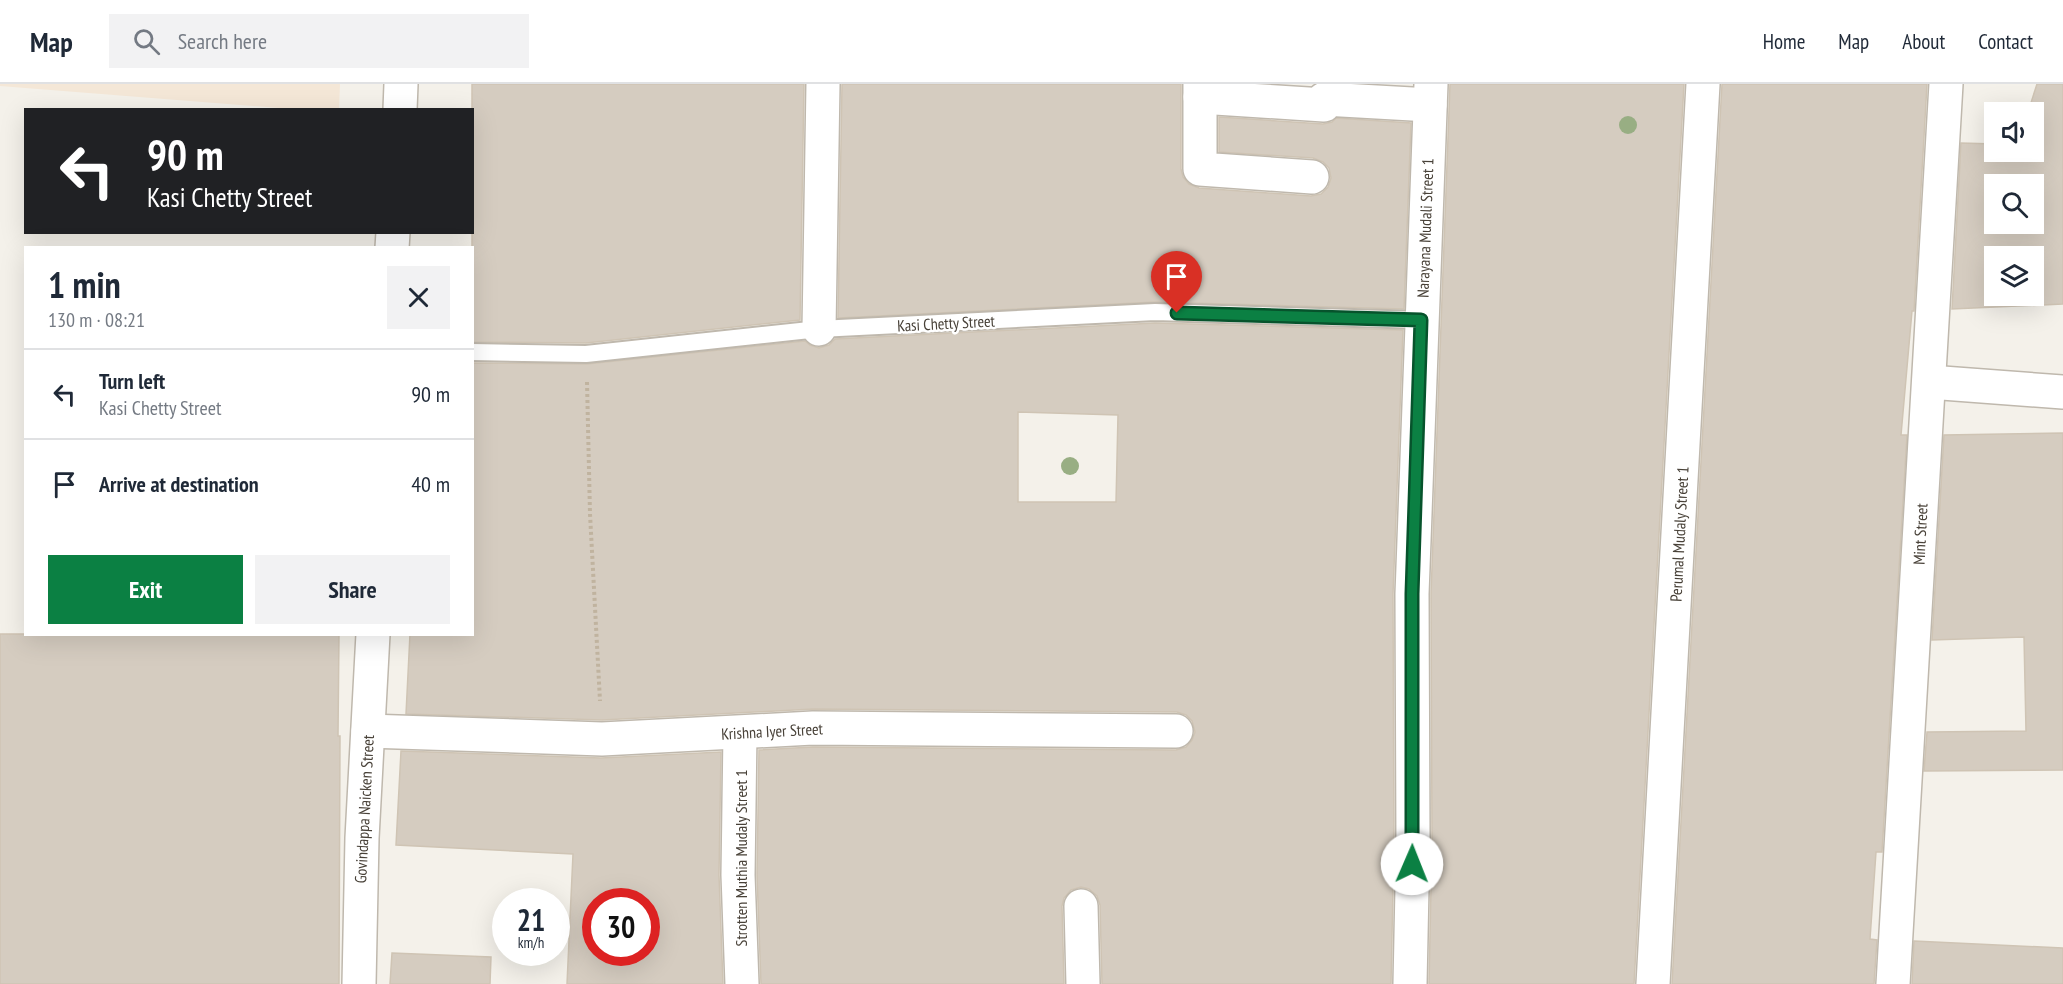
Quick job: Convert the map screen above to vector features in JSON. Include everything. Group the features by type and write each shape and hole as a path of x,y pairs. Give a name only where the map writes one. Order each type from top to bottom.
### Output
{"street":[{"path":"400,108 401,84"},
{"path":"819,330 823,84"},
{"name":"Perumal Mudaly Street 1","path":"1653,984 1703,84"},
{"name":"Mint Street","path":"1893,984 1946,84"},
{"path":"1312,177 1200,169 1200,90 1324,105 1324,99 1430,94"},
{"name":"Narayana Mudali Street 1","path":"1410,984 1413,840 1412,594 1430,94"},
{"path":"1929,382 2063,392"},
{"name":"Govindappa Naicken Street","path":"359,984 362,838 373,636"},
{"name":"Krishna Iyer Street","path":"368,731 602,740 813,728 1176,731"},
{"name":"Strotten Muthia Mudaly Street 1","path":"740,733 738,875 742,984"},
{"path":"1081,906 1083,984"}],"lane":[{"name":"Kasi Chetty Street","path":"474,352 586,354 819,330 1155,312 1421,320"}],"path":[{"path":"586,354 590,514 602,740"}],"shaded area":[{"path":"0,84 340,84 339,108 279,108 0,86"}],"building":[{"path":"472,84 804,84 800,320 586,343 474,342 472,234 474,234 474,108 472,108"},
{"path":"842,84 1181,84 1181,169 1183,177 1189,184 1199,188 1311,196 1321,194 1328,187 1331,178 1329,168 1323,162 1313,158 1219,152 1219,117 1323,124 1332,122 1336,118 1411,123 1404,309 1155,302 838,318"},
{"path":"1450,84 1684,84 1634,984 1429,984 1432,840 1431,594"},
{"path":"1722,84 1927,84 1914,311 1912,311 1901,435 1907,435 1882,852 1876,852 1870,939 1877,940 1874,984 1672,984"},
{"path":"2037,84 2063,84 2063,304 2044,305 2044,246 1984,246 1984,306 2019,306 1952,309 1961,143 1984,144 1984,162 2044,162 2044,102 2031,102"},
{"path":"1155,323 1403,330 1393,594 1394,840 1391,984 1102,984 1100,905 1097,896 1089,889 1081,887 1071,890 1064,898 1062,906 1064,984 761,984 757,875 759,750 813,747 1176,750 1186,747 1195,732 1192,721 1186,715 1177,712 813,709 602,720 406,714 410,636 474,636 474,363 587,364 805,341 819,348 829,345 835,339","holes":["1018,412 1118,415 1116,502 1018,502"]},
{"path":"2063,433 2063,770 1924,771 1927,732 2026,731 2024,637 1932,640 1944,435"},
{"path":"0,634 24,634 24,636 339,636 339,984 0,984"},
{"path":"401,751 601,758 721,752 719,875 723,984 567,984 568,966 570,966 573,854 396,845"},
{"path":"1914,941 2063,948 2063,984 1912,984"},
{"path":"392,953 491,957 490,984 390,984"}],"route":[{"path":"1177,313 1421,320 1412,594 1412,864"}]}
